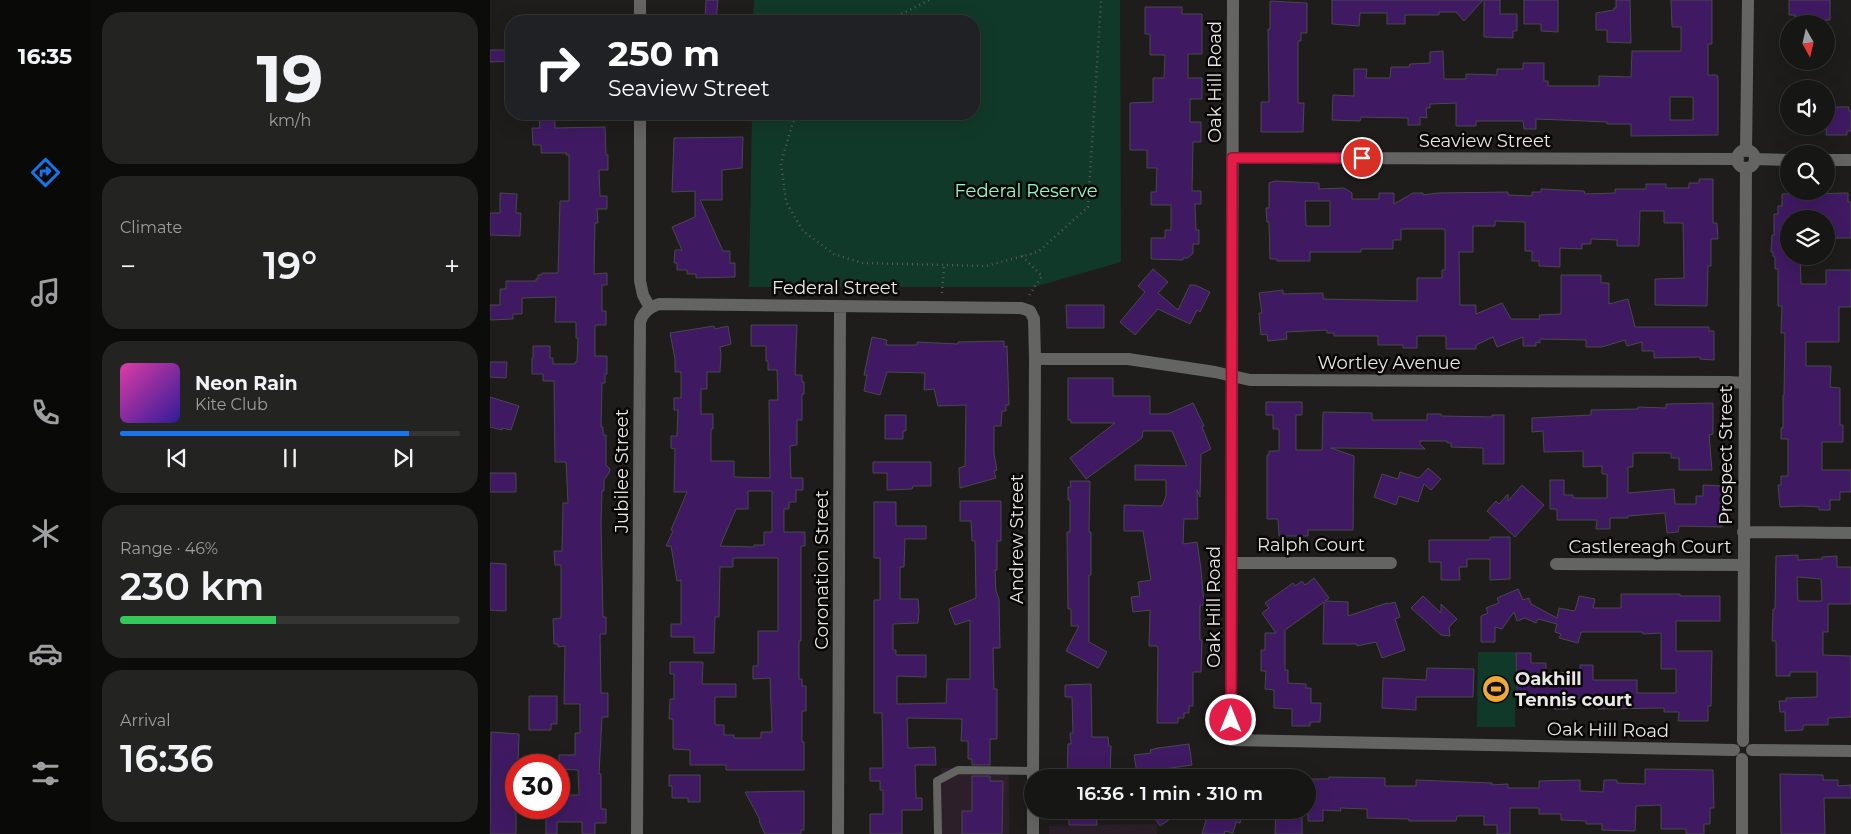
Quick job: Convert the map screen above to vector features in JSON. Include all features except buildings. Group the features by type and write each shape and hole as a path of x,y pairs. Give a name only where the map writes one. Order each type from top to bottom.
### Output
{"street":[{"path":"640,0 640,15"},
{"name":"Oak Hill Road","path":"1234,0 1230,740 1743,750"},
{"name":"Prospect Street","path":"1742,834 1748,0"},
{"path":"640,120 640,281 643,295 650,308"},
{"name":"Seaview Street","path":"1232,158 1780,160"},
{"path":"1835,160 1851,160"},
{"name":"Federal Street","path":"650,308 659,304 1021,308"},
{"name":"Coronation Street","path":"838,834 840,307"},
{"name":"Jubilee Street","path":"637,834 640,322 642,314 650,308"},
{"name":"Andrew Street","path":"1021,308 1030,311 1034,319 1033,769"},
{"name":"Wortley Avenue","path":"1035,359 1128,359 1216,372 1250,380 1744,383"},
{"path":"1743,532 1851,533"},
{"name":"Ralph Court","path":"1231,563 1391,563"},
{"name":"Castlereagh Court","path":"1556,564 1743,565"},
{"path":"1743,750 1851,751"},
{"path":"1033,819 1033,834"}],"lane":[{"path":"938,834 937,781 958,770 1024,774"}],"path":[{"path":"900,15 929,0"},
{"path":"795,120 781,164 786,202 803,231 834,254 862,263 986,266 1038,252 1088,208 1101,0"},
{"path":"1021,308 1042,276 1022,256"},
{"path":"941,306 944,265"}],"shaded area":[{"path":"1009,767 1009,834 942,834 941,768"},
{"path":"1157,824 1157,834 1049,834 1049,826"}],"green space":[{"name":"Federal Reserve","path":"754,0 1120,0 1121,262 1034,287 749,287 752,120 980,120 980,15 753,15"},
{"name":"Oakhill Tennis court","path":"1478,652 1516,652 1515,727 1477,727"}],"place":[{"name":"Oakhill Tennis court","path":"1496,689"}],"route":[{"path":"1231,720 1232,158 1362,158"}]}
